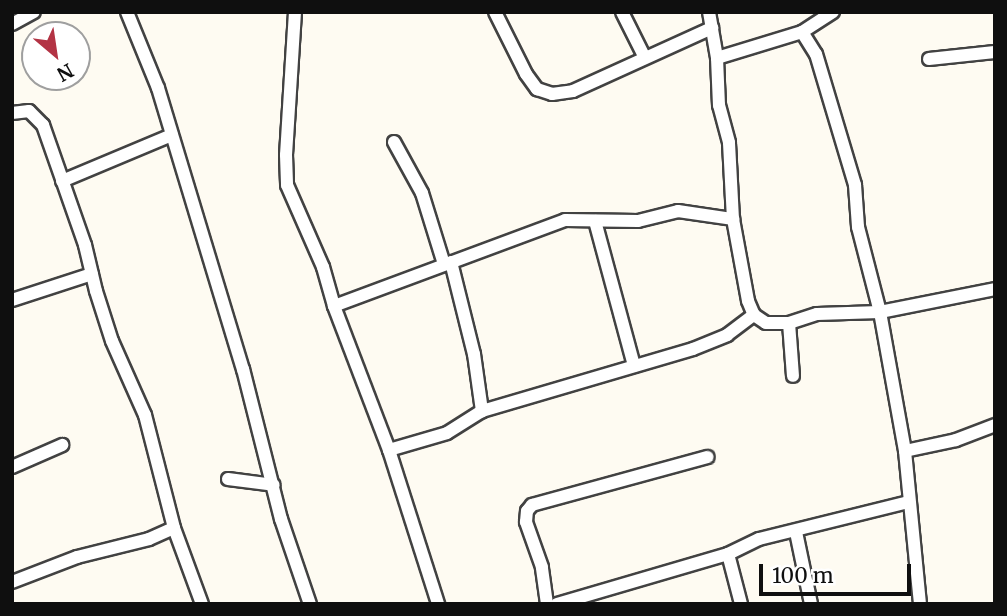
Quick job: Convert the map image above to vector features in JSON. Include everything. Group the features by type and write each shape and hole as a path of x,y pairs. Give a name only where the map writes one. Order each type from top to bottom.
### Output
{"street":[{"path":"12,24 34,12"},
{"path":"127,12 158,88 243,369 281,519 310,604"},
{"path":"295,12 286,142 287,185 323,267 334,306 389,450 438,604"},
{"path":"495,12 526,74 537,89 552,94 573,91 712,28"},
{"path":"622,12 645,58"},
{"path":"709,12 718,58 719,105 729,143 733,219 748,301 754,315 766,323 789,323 817,314 880,312 995,289"},
{"path":"718,58 802,32 833,12"},
{"path":"802,32 816,54 848,159 859,209 858,227 880,312 905,451 920,604"},
{"path":"929,59 995,52"},
{"path":"12,113 29,111 38,116 85,245 112,341 145,415 174,528 202,604"},
{"path":"62,181 172,135"},
{"path":"394,142 422,193 448,263 474,354 481,411"},
{"path":"334,306 565,220 638,221 678,211 733,219"},
{"path":"595,221 634,366"},
{"path":"12,300 92,274"},
{"path":"389,450 447,433 481,411 634,366 727,335 754,315"},
{"path":"789,323 793,376"},
{"path":"905,451 956,440 995,425"},
{"path":"12,467 62,445"},
{"path":"547,604 542,567 526,522 527,512 532,505 708,457"},
{"path":"228,479 274,485"},
{"path":"557,604 603,598 728,554 759,539 796,532 908,502"},
{"path":"12,582 77,557 149,539 174,528"},
{"path":"796,532 811,604"},
{"path":"728,554 741,604"}]}
